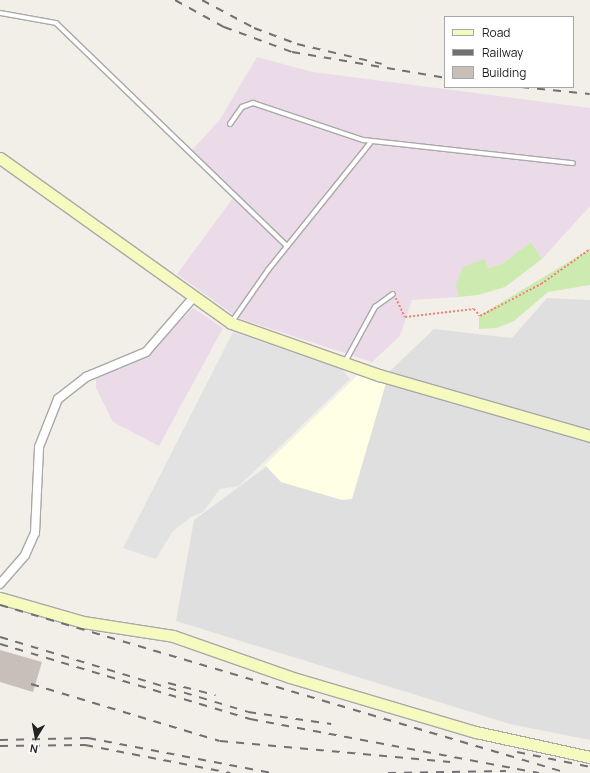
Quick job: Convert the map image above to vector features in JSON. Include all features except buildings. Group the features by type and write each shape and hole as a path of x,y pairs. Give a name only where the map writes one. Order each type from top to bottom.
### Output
{"street":[{"path":"0,158 193,298 231,323 344,363 590,436"},
{"path":"0,584 25,555 35,533 39,447 58,399 86,377 146,352 193,298"},
{"path":"0,598 82,622 173,636 290,677 476,732 590,757"}],"lane":[{"path":"0,13 56,23 287,246"},
{"path":"230,124 242,107 253,103 371,142 573,163"},
{"path":"231,323 287,246 371,142"},
{"path":"344,363 375,307 393,294"}],"path":[{"path":"393,294 405,317 474,309 480,316 541,284 590,250"}],"shaded area":[{"path":"257,57 313,72 590,108 590,206 542,259 531,242 503,264 488,268 485,259 457,292 458,297 412,300 400,336 372,362 238,318 177,274 236,194 191,151 219,121"},
{"path":"547,298 590,300 590,740 510,724 176,621 194,520 370,390 434,329 512,338"},
{"path":"193,308 223,328 159,446 113,422 96,388 96,379 150,352"},
{"path":"233,332 342,369 350,379 239,486 220,489 203,512 191,517 172,532 156,559 123,548"},
{"path":"358,375 386,383 352,499 342,500 281,482 265,465"}],"green space":[{"path":"531,242 542,259 505,287 478,295 458,297 456,284 463,267 485,259 488,268 502,264"},
{"path":"590,249 590,285 548,292 514,321 497,328 479,329 479,316"}],"railway":[{"path":"175,0 224,27 292,52 444,78"},
{"path":"202,0 254,28 297,44 382,64"},
{"path":"531,88 590,94"},
{"path":"0,605 567,773"},
{"path":"0,637 248,712 331,724"},
{"path":"0,644 250,719 539,773"},
{"path":"168,683 215,695"},
{"path":"31,684 220,741 450,762"},
{"path":"0,740 88,738 272,773"},
{"path":"0,746 85,745 230,773"},
{"path":"517,752 590,767"},
{"path":"388,773 506,771"}]}
